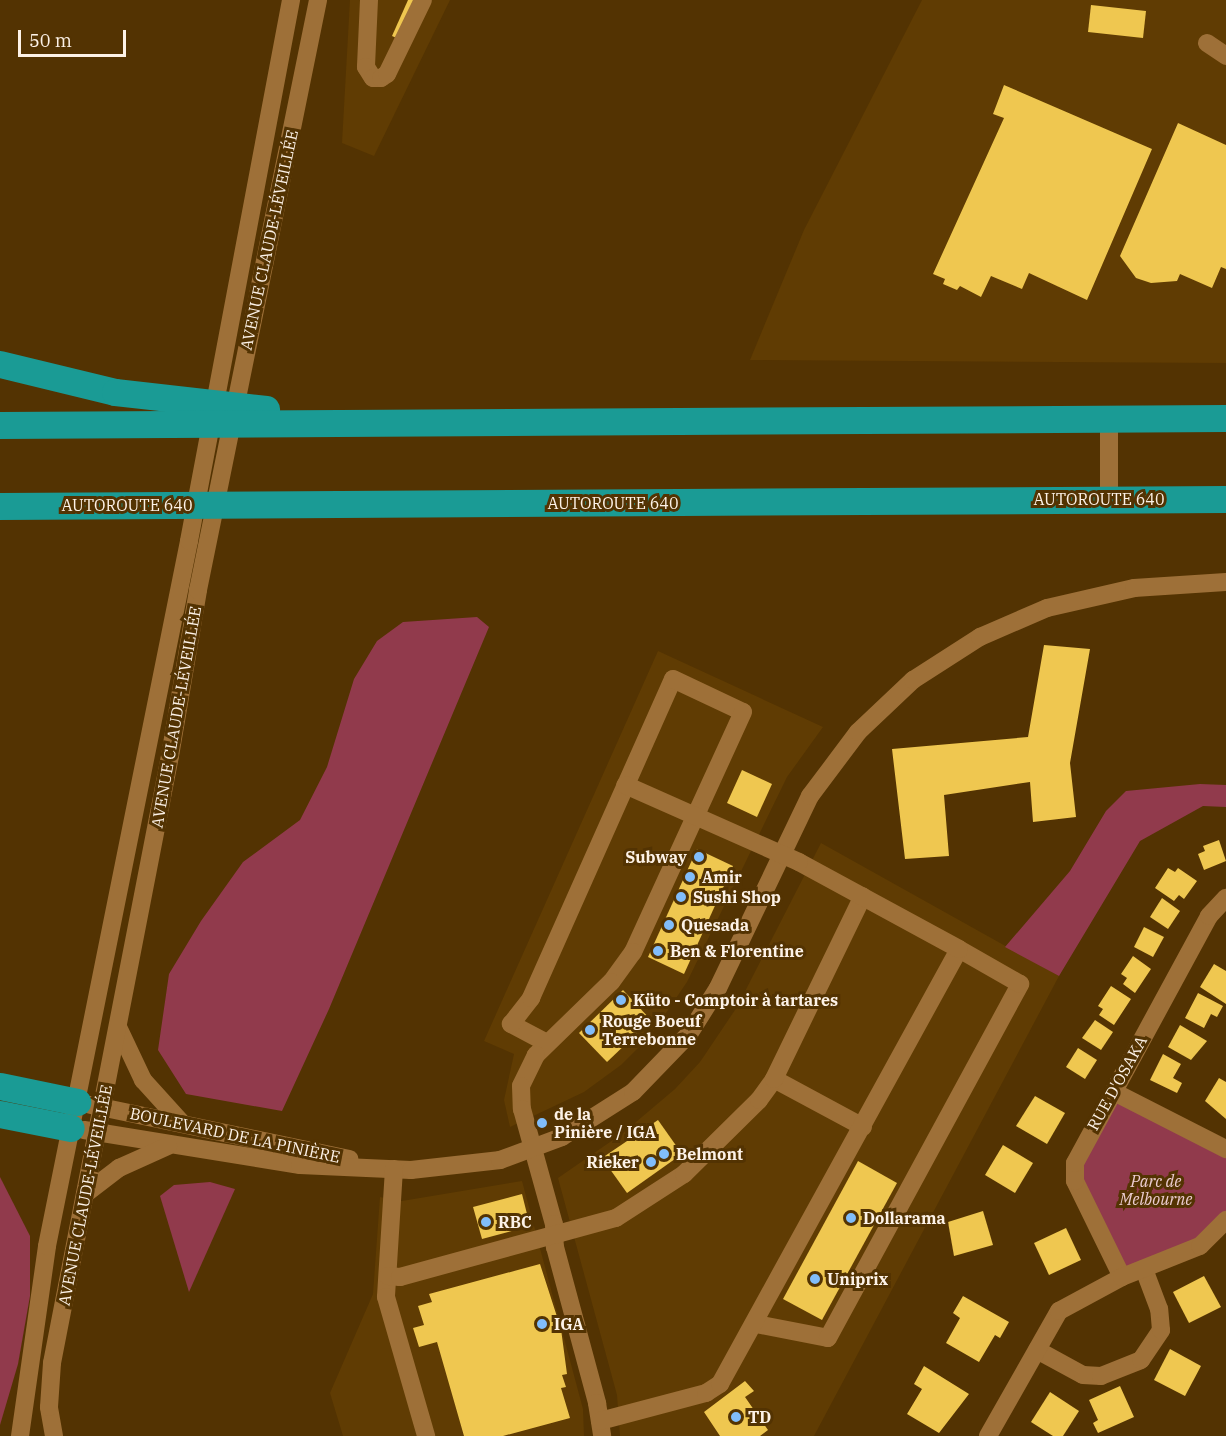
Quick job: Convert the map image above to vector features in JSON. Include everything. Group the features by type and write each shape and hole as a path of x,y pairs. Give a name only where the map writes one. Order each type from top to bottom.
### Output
{"highway":[{"path":"0,364 115,392 245,406 335,422"},
{"path":"0,425 1226,418"},
{"name":"AUTOROUTE 640","path":"0,506 1226,499"},
{"path":"0,525 115,505"},
{"path":"0,1086 89,1104"},
{"path":"0,1114 84,1130"}],"street":[{"name":"AVENUE CLAUDE-LÉVEILLÉE","path":"20,1436 33,1324 84,1130 189,541 235,308 291,0"},
{"name":"AVENUE CLAUDE-LÉVEILLÉE","path":"54,1436 49,1416 50,1378 85,1194 84,1130 89,1104 118,1027 208,541 318,0"},
{"path":"369,0 366,67 373,78 381,78 387,74 423,0"},
{"path":"1207,43 1226,56"},
{"path":"1109,418 1109,499"},
{"name":"BOULEVARD DE LA PINIÈRE","path":"84,1130 168,1146 300,1165 394,1169 460,1167 533,1149 614,1107 678,1047 718,988 810,796 854,736 913,680 962,647 1023,617 1080,599 1149,586 1226,582"},
{"path":"547,1043 511,1024 531,998 673,679 743,712 697,817 633,952 611,982 547,1043 530,1063 520,1094 556,1234 555,1247 601,1429 706,1393 720,1384 733,1366 960,949"},
{"path":"625,785 781,853 960,949 1020,984 828,1338 756,1324"},
{"path":"388,1276 400,1276 625,1215 684,1174 759,1100 774,1079 863,896"},
{"name":"RUE D'OSAKA","path":"1122,1277 1075,1181 1075,1162 1209,916 1226,897"},
{"path":"118,1027 143,1080 182,1123"},
{"path":"774,1079 863,1127"},
{"path":"1114,1092 1226,1149"},
{"name":"BOULEVARD DE LA PINIÈRE","path":"89,1104 394,1169"},
{"path":"85,1194 128,1163 168,1146"},
{"path":"394,1169 386,1297 426,1436"},
{"path":"988,1436 1059,1311 1122,1277 1200,1246 1226,1220"},
{"path":"1037,1350 1083,1375 1101,1376 1141,1360 1161,1330 1159,1309 1143,1269"}],"shaded area":[{"path":"350,0 450,0 374,156 342,143"},
{"path":"922,0 1226,0 1226,363 750,360 804,230"},
{"path":"658,651 823,727 787,777 687,982 651,1035 621,1065 584,1092 510,1127 504,1100 514,1054 484,1041"},
{"path":"821,843 1059,976 814,1436 620,1436 617,1395 558,1178 623,1133 675,1089 700,1062 737,1007"},
{"path":"522,1181 583,1409 584,1436 343,1436 330,1393 373,1294 380,1197 402,1201"}],"green space":[{"path":"477,617 489,627 329,1009 282,1111 186,1094 158,1050 169,974 201,921 243,862 300,820 327,767 354,679 377,641 403,622"},
{"path":"1200,784 1226,785 1226,807 1203,806 1140,841 1059,976 1005,947 1070,871 1106,811 1126,791"},
{"name":"Parc de Melbourne","path":"1114,1092 1226,1149 1226,1220 1218,1231 1122,1277 1075,1181"},
{"path":"0,1177 30,1236 30,1296 18,1364 0,1425"},
{"path":"210,1182 235,1189 189,1292 160,1196 174,1185"}],"building":[{"path":"408,0 418,0 410,44 392,36"},
{"path":"1091,5 1146,11 1143,38 1088,32"},
{"path":"1004,85 1152,149 1087,300 1029,273 1022,289 991,276 981,297 960,286 957,290 943,284 945,279 933,274 1004,118 993,114"},
{"path":"1178,123 1226,145 1226,269 1221,267 1212,288 1180,274 1177,281 1151,283 1136,278 1120,256"},
{"path":"1044,645 1090,649 1070,763 1076,817 1033,822 1030,782 944,795 949,856 905,859 892,749 1028,737"},
{"path":"742,770 772,784 757,817 727,803"},
{"path":"1219,840 1226,861 1204,870 1198,854 1205,851 1203,846"},
{"path":"697,849 733,866 684,974 648,957"},
{"path":"1168,868 1175,872 1178,868 1197,881 1184,899 1179,895 1174,901 1155,888"},
{"path":"1162,898 1180,911 1168,929 1150,917"},
{"path":"1144,927 1164,937 1153,957 1134,947"},
{"path":"1133,956 1151,969 1135,993 1123,984 1127,978 1121,974"},
{"path":"1214,964 1226,971 1226,1004 1200,987"},
{"path":"1111,986 1131,999 1114,1025 1099,1015 1103,1009 1098,1006"},
{"path":"623,990 651,1020 607,1062 579,1033"},
{"path":"1198,993 1223,1006 1217,1017 1211,1014 1204,1028 1185,1018"},
{"path":"1095,1020 1113,1032 1101,1050 1082,1038"},
{"path":"1180,1025 1207,1041 1191,1060 1168,1047"},
{"path":"1078,1048 1097,1060 1085,1079 1066,1067"},
{"path":"1163,1054 1181,1064 1173,1078 1182,1083 1177,1093 1150,1080"},
{"path":"1219,1078 1226,1082 1226,1119 1205,1101"},
{"path":"1035,1096 1065,1113 1047,1144 1016,1126"},
{"path":"658,1120 682,1154 627,1193 602,1158"},
{"path":"1003,1145 1033,1163 1015,1193 985,1175"},
{"path":"858,1161 897,1183 822,1320 783,1299"},
{"path":"522,1194 530,1226 482,1239 473,1207"},
{"path":"983,1211 993,1245 954,1256 948,1222"},
{"path":"1066,1228 1081,1260 1049,1275 1034,1243"},
{"path":"540,1264 561,1329 567,1374 562,1375 566,1387 561,1388 570,1418 503,1436 464,1436 437,1342 419,1347 413,1328 424,1325 418,1306 432,1302 429,1294"},
{"path":"1204,1276 1221,1307 1189,1323 1173,1292"},
{"path":"963,1296 1009,1322 1000,1338 995,1335 979,1362 946,1343 960,1318 953,1313"},
{"path":"1170,1349 1201,1366 1185,1396 1154,1380"},
{"path":"924,1366 969,1394 939,1433 907,1414 922,1389 914,1384"},
{"path":"745,1381 754,1391 745,1397 768,1430 760,1436 720,1436 704,1412"},
{"path":"1120,1386 1134,1417 1098,1433 1093,1423 1098,1420 1089,1400"},
{"path":"1050,1392 1079,1411 1063,1436 1053,1436 1031,1422"}],"place":[{"name":"Subway","path":"699,857"},
{"name":"Amir","path":"690,877"},
{"name":"Sushi Shop","path":"681,897"},
{"name":"Quesada","path":"669,925"},
{"name":"Ben & Florentine","path":"658,951"},
{"name":"Küto - Comptoir à tartares","path":"621,1000"},
{"name":"Rouge Boeuf Terrebonne","path":"590,1030"},
{"name":"de la Pinière / IGA","path":"542,1123"},
{"name":"Belmont","path":"664,1154"},
{"name":"Rieker","path":"651,1162"},
{"name":"Dollarama","path":"851,1218"},
{"name":"RBC","path":"486,1222"},
{"name":"Uniprix","path":"815,1279"},
{"name":"IGA","path":"542,1324"},
{"name":"TD","path":"736,1417"}]}
